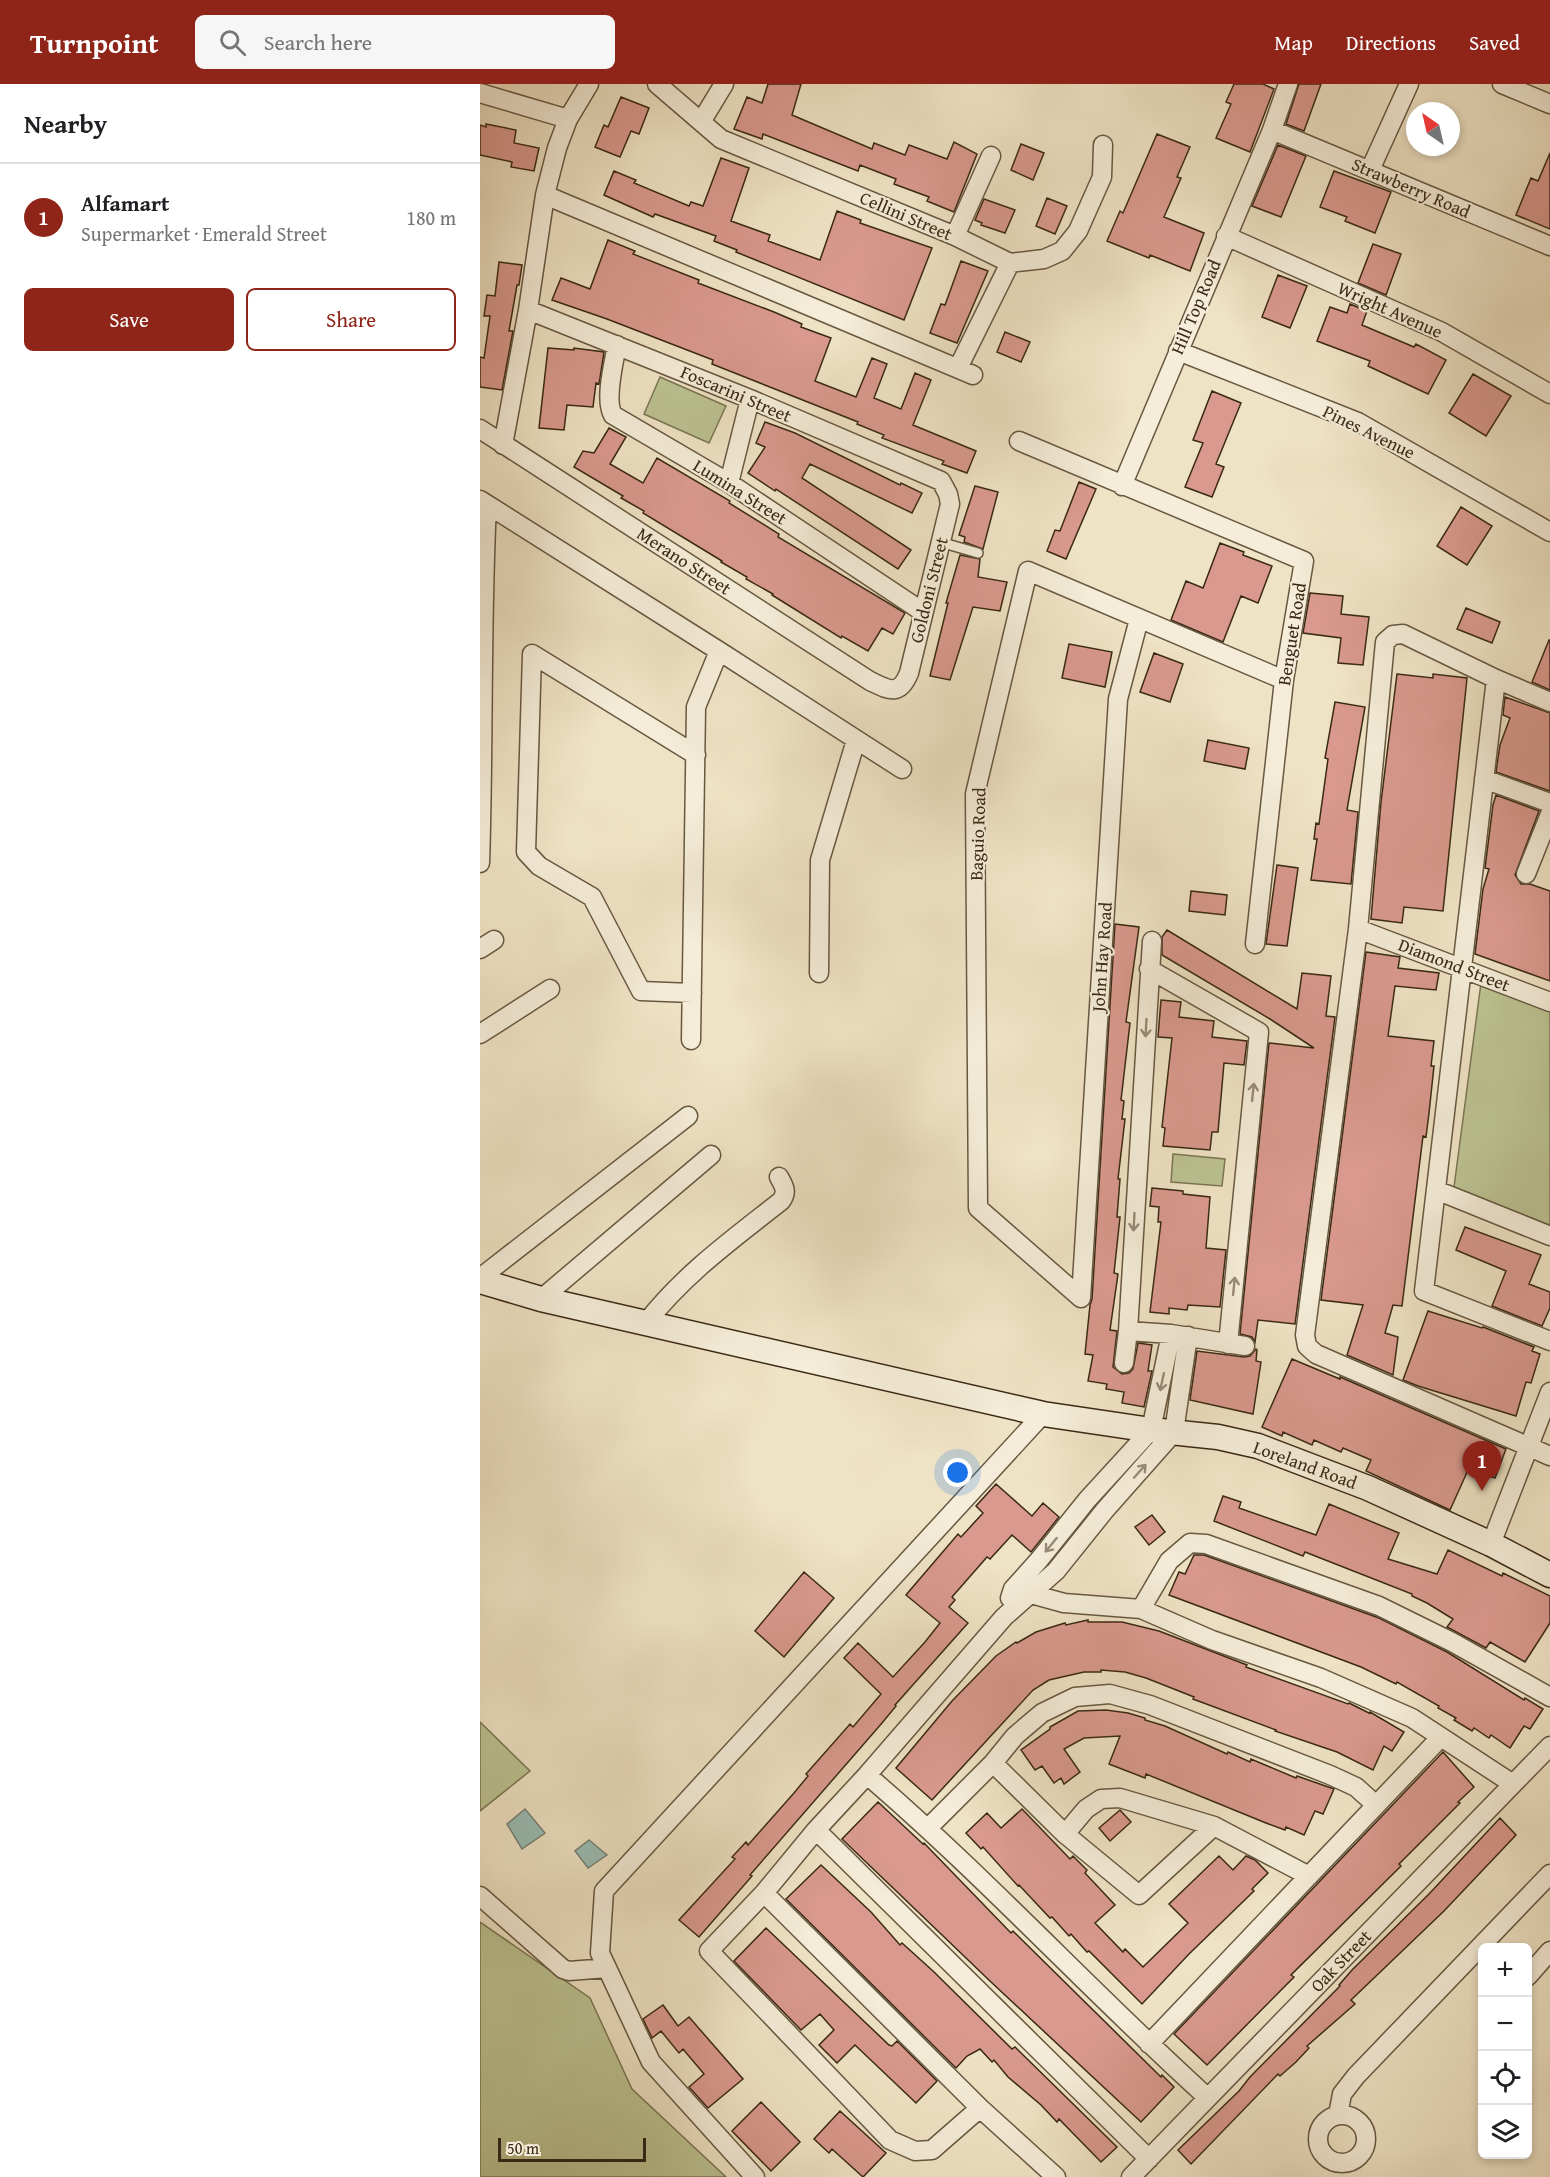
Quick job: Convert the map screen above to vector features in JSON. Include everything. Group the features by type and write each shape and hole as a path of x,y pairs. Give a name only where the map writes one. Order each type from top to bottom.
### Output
{"street":[{"path":"503,445 528,310 545,195 557,148 568,119 589,84"},
{"name":"Cellini Street","path":"657,84 721,139 955,236 1010,264"},
{"path":"701,122 724,84"},
{"name":"Hill Top Road","path":"1122,486 1272,130 1288,84"},
{"path":"1370,170 1409,84"},
{"path":"1502,84 1550,104"},
{"path":"480,93 568,119"},
{"name":"Strawberry Road","path":"1272,130 1550,246"},
{"path":"545,195 966,372 1010,264 1044,259 1062,251 1078,231 1102,177 1103,146"},
{"path":"955,236 991,156"},
{"name":"Wright Avenue","path":"1226,236 1442,332 1550,394"},
{"name":"Foscarini Street","path":"528,310 750,399 941,481"},
{"name":"Lumina Street","path":"617,345 609,399 613,415 729,483 923,612"},
{"name":"Pines Avenue","path":"1178,351 1358,422 1550,532"},
{"path":"729,483 750,399"},
{"name":"Merano Street","path":"480,429 870,681 890,690"},
{"name":"Benguet Road","path":"1019,441 1304,561 1284,680 1254,944"},
{"name":"Goldoni Street","path":"890,690 898,689 909,674 950,504 941,481"},
{"path":"483,503 902,769"},
{"path":"480,863 483,503"},
{"name":"Baguio Road","path":"1081,1298 978,1208 975,794 1028,571 1284,680"},
{"name":"John Hay Road","path":"1081,1298 1118,699 1139,619"},
{"path":"1550,702 1403,634 1393,635 1385,642 1358,929 1305,1335 1307,1346 1316,1354 1550,1456"},
{"path":"692,1040 696,707 719,651"},
{"path":"692,993 640,991 592,897 539,866 526,852 532,654 696,755"},
{"path":"1496,679 1424,1291 1550,1341"},
{"path":"819,973 820,860 856,740"},
{"path":"1484,779 1550,803"},
{"path":"1526,874 1550,814"},
{"name":"Diamond Street","path":"1358,929 1550,1002"},
{"path":"1124,1363 1128,1331 1152,941"},
{"path":"1128,1331 1180,1335 1236,1345 1259,1032 1149,969"},
{"path":"480,1034 550,989"},
{"path":"480,1279 688,1116"},
{"path":"542,1299 711,1155"},
{"path":"646,1323 666,1297 693,1271 781,1201 785,1196 785,1190 779,1177"},
{"path":"1436,1190 1550,1236"},
{"name":"Loreland Road","path":"480,1279 542,1299 1042,1414 1218,1437 1258,1446 1368,1488 1491,1544 1550,1575"},
{"path":"980,2108 932,2150 915,2151 890,2140 709,1952 764,1893 816,1830 1004,1617 1021,1591 1056,1571 1105,1510 1162,1431 1180,1335"},
{"path":"1491,1544 1550,1392"},
{"path":"755,2177 651,2062 600,1953 604,1891 1042,1414"},
{"path":"1141,1610 1169,1561 1190,1543 1206,1544 1378,1606 1452,1642 1550,1697"},
{"path":"1021,1591 1064,1603 1141,1610 1212,1640 1321,1678 1412,1718 1513,1784"},
{"path":"928,1827 993,1763 1016,1736 1042,1713 1075,1697 1110,1694 1150,1705 1330,1775 1356,1787 1376,1805"},
{"path":"1149,2044 1441,1737"},
{"name":"Oak Street","path":"1131,2177 1550,1746"},
{"path":"993,1763 1065,1834 1139,1895 1214,1826"},
{"path":"867,1774 928,1827 1149,2044 1208,2098"},
{"path":"1065,1834 1086,1809 1101,1799 1120,1798 1214,1826 1309,1876"},
{"path":"816,1830 1149,2159"},
{"path":"1338,2115 1342,2094 1356,2076 1550,1874"},
{"path":"764,1893 980,2108 1056,2177"},
{"path":"480,1896 562,1970 607,1968"},
{"path":"1532,1971 1550,1951"}],"lane":[{"path":"940,542 978,553"}],"green space":[{"path":"660,377 726,406 709,443 644,414"},
{"path":"1481,983 1550,1011 1550,1225 1454,1187"},
{"path":"1173,1154 1225,1159 1222,1186 1171,1182"},
{"path":"480,1722 530,1771 480,1811"},
{"path":"480,1922 590,1998 632,2089 726,2177 480,2177"}],"water":[{"path":"525,1809 545,1833 522,1849 507,1824"},
{"path":"589,1840 607,1855 588,1868 575,1851"}],"building":[{"path":"768,84 801,84 792,115 872,149 874,143 905,155 909,145 947,159 954,142 977,154 954,212 927,201 929,197 894,184 896,179 860,165 858,171 763,134 762,139 734,129 747,97 762,103"},
{"path":"1234,84 1263,84 1274,89 1250,152 1216,138 1231,104 1226,102"},
{"path":"1299,84 1321,84 1304,131 1286,124"},
{"path":"621,97 649,108 639,134 631,131 620,157 595,147 604,125 608,127"},
{"path":"486,124 516,130 514,143 539,148 534,171 511,167 512,162 480,155 480,125 486,127"},
{"path":"1157,134 1190,147 1177,177 1181,178 1164,217 1204,233 1190,271 1107,241 1120,211 1123,213"},
{"path":"1021,144 1044,153 1033,180 1011,170"},
{"path":"1278,145 1306,156 1281,217 1252,206"},
{"path":"1550,153 1550,229 1516,215 1531,178 1538,181"},
{"path":"721,158 749,168 731,221 770,235 768,241 820,260 837,211 861,220 860,223 932,248 904,320 736,252 737,250 714,241 716,236 655,214 653,217 604,195 614,171 636,180 634,183 689,206 691,202 703,206"},
{"path":"1334,171 1391,192 1375,233 1345,221 1347,217 1320,207"},
{"path":"1047,198 1067,206 1055,234 1036,226"},
{"path":"984,199 1015,210 1005,233 981,225 982,223 975,220"},
{"path":"608,240 635,251 633,254 699,280 698,283 774,312 802,324 801,327 831,338 815,381 856,397 872,358 887,364 874,398 901,409 915,373 931,380 913,425 976,451 967,473 942,464 944,461 882,438 884,435 857,424 858,422 712,364 713,360 552,300 561,278 590,289"},
{"path":"1373,244 1401,254 1386,295 1358,283"},
{"path":"961,261 988,271 957,343 930,333 941,304 945,305"},
{"path":"499,262 522,265 509,331 513,331 502,390 480,387 480,357 484,358 490,316 484,316 487,295 495,296"},
{"path":"1278,275 1307,286 1290,328 1262,317"},
{"path":"1350,304 1367,311 1362,325 1414,347 1416,344 1446,360 1428,394 1368,366 1370,361 1317,341 1330,307 1347,313"},
{"path":"1005,332 1030,342 1021,362 997,352"},
{"path":"548,348 574,350 574,348 604,352 593,407 567,405 564,430 539,428"},
{"path":"1473,374 1511,396 1486,436 1449,413"},
{"path":"1212,391 1241,403 1216,464 1224,467 1212,497 1185,487 1203,443 1193,440"},
{"path":"765,422 795,433 900,485 901,483 922,493 912,513 810,464 802,478 911,550 898,569 748,473 765,447 756,443"},
{"path":"609,428 626,437 610,464 643,483 657,458 730,501 729,503 779,534 778,537 905,613 893,634 882,628 868,651 842,636 841,638 643,513 644,511 621,498 623,496 574,467 583,451 594,453"},
{"path":"1079,482 1096,489 1066,559 1047,551 1055,530 1060,531"},
{"path":"975,486 998,492 983,549 964,542 965,537 959,535"},
{"path":"1461,507 1492,526 1467,565 1437,546"},
{"path":"1220,543 1272,566 1258,603 1241,596 1223,642 1171,620 1186,581 1203,588"},
{"path":"960,555 980,559 978,577 1007,582 1000,611 973,607 950,680 930,676 948,603 946,603"},
{"path":"1310,593 1343,596 1341,614 1369,617 1363,665 1338,663 1341,638 1303,633"},
{"path":"1466,608 1500,622 1492,643 1457,629"},
{"path":"1550,640 1550,690 1532,682"},
{"path":"1069,644 1112,652 1105,687 1062,678"},
{"path":"1154,653 1183,664 1170,702 1140,692"},
{"path":"1397,674 1433,678 1433,674 1467,678 1443,911 1404,907 1402,923 1371,919 1381,802"},
{"path":"1505,697 1550,713 1550,791 1496,772 1500,745 1510,718 1503,715"},
{"path":"1335,702 1365,707 1347,810 1358,812 1351,884 1311,880 1317,839 1314,839 1316,823 1319,824 1328,759 1325,758"},
{"path":"1208,740 1249,748 1245,769 1204,761"},
{"path":"1496,795 1539,811 1515,875 1521,884 1530,884 1550,891 1550,981 1475,954 1483,889 1489,869 1485,868"},
{"path":"1277,865 1298,868 1287,946 1266,944"},
{"path":"1191,891 1227,895 1225,915 1189,911"},
{"path":"1115,924 1139,927 1126,1022 1130,1023 1121,1100 1124,1101 1122,1119 1125,1119 1118,1179 1120,1179 1117,1217 1120,1217 1114,1273 1118,1274 1110,1330 1117,1331 1113,1367 1122,1374 1129,1373 1133,1369 1138,1343 1152,1345 1148,1371 1152,1371 1144,1407 1122,1403 1124,1392 1106,1389 1107,1384 1088,1381 1093,1355 1085,1354 1092,1299"},
{"path":"1167,930 1297,1009 1302,973 1331,976 1326,1016 1335,1017 1295,1324 1258,1320 1255,1342 1252,1337 1240,1334 1269,1043 1314,1048 1162,955 1162,937"},
{"path":"1366,952 1400,957 1398,968 1439,973 1436,990 1395,986 1388,1036 1434,1041 1429,1113 1426,1137 1423,1136 1402,1306 1393,1305 1385,1333 1398,1337 1393,1375 1347,1355 1363,1305 1321,1300"},
{"path":"1161,1000 1181,1002 1179,1017 1214,1021 1212,1037 1247,1041 1244,1065 1224,1063 1218,1132 1212,1132 1210,1150 1163,1146 1165,1128 1162,1127 1172,1038 1158,1037"},
{"path":"1152,1188 1210,1197 1206,1248 1226,1250 1220,1307 1188,1305 1187,1310 1169,1308 1169,1314 1150,1312 1161,1222 1158,1222 1159,1207 1150,1206"},
{"path":"1465,1227 1541,1255 1529,1284 1550,1292 1550,1308 1542,1326 1492,1306 1506,1271 1456,1250"},
{"path":"1428,1311 1483,1327 1534,1347 1532,1351 1540,1354 1531,1383 1526,1382 1516,1416 1403,1380"},
{"path":"1256,1349 1256,1361 1261,1362 1253,1414 1190,1400 1197,1351 1244,1357 1250,1356"},
{"path":"1292,1359 1340,1379 1340,1377 1506,1449 1495,1478 1469,1468 1450,1510 1366,1471 1371,1460 1343,1448 1341,1452 1314,1440 1312,1445 1283,1432 1282,1436 1262,1427"},
{"path":"996,1484 1032,1516 1043,1503 1059,1517 1031,1552 1012,1535 990,1559 987,1557 952,1597 955,1600 949,1607 968,1623 895,1705 699,1937 679,1920 735,1859 732,1857 746,1842 748,1845 794,1793 808,1776 806,1774 850,1724 853,1727 881,1694 844,1658 858,1643 893,1677 925,1642 940,1623 906,1595 958,1534 961,1537 983,1513 976,1506"},
{"path":"1223,1496 1241,1502 1239,1508 1316,1535 1329,1504 1399,1533 1388,1559 1437,1574 1448,1550 1550,1596 1550,1623 1525,1662 1490,1642 1486,1648 1447,1627 1453,1619 1412,1594 1305,1552 1303,1556 1214,1521"},
{"path":"1152,1515 1165,1532 1149,1545 1135,1527"},
{"path":"1194,1555 1204,1555 1379,1618 1447,1652 1524,1700 1525,1698 1543,1709 1530,1729 1524,1726 1510,1748 1491,1735 1489,1738 1474,1728 1472,1731 1454,1720 1456,1718 1438,1708 1439,1706 1397,1682 1396,1684 1361,1667 1169,1595 1179,1572 1185,1574"},
{"path":"804,1572 834,1598 784,1657 755,1631"},
{"path":"1088,1620 1088,1622 1122,1622 1159,1631 1247,1665 1246,1667 1349,1703 1370,1712 1404,1732 1392,1751 1384,1746 1373,1770 1337,1752 1275,1731 1146,1678 1125,1672 1101,1670 1101,1672 1084,1672 1049,1680 1033,1690 932,1800 896,1768 952,1701 996,1656 1036,1632 1065,1623 1066,1625"},
{"path":"1106,1710 1145,1718 1145,1720 1165,1726 1227,1754 1228,1752 1250,1762 1251,1759 1296,1778 1297,1776 1334,1789 1323,1814 1315,1811 1304,1835 1286,1827 1285,1830 1266,1823 1146,1774 1145,1778 1109,1764 1120,1736 1084,1738 1064,1749 1080,1772 1064,1784 1061,1778 1054,1783 1042,1766 1035,1770 1021,1750 1050,1727 1078,1711"},
{"path":"1443,1752 1474,1787 1399,1864 1401,1866 1291,1975 1294,1977 1207,2065 1174,2034"},
{"path":"878,1802 924,1843 1011,1933 1013,1931 1161,2077 1162,2075 1174,2087 1141,2122 842,1839"},
{"path":"1022,1809 1070,1859 1073,1856 1087,1870 1085,1873 1115,1905 1095,1923 1123,1952 1125,1949 1143,1967 1188,1923 1169,1904 1219,1856 1233,1870 1246,1856 1255,1860 1268,1873 1252,1889 1254,1891 1189,1954 1142,2004 1071,1934 1069,1936 1052,1917 1050,1918 983,1847 981,1849 966,1833 987,1813 1001,1828"},
{"path":"1120,1810 1131,1822 1110,1841 1099,1828"},
{"path":"1500,1818 1516,1835 1444,1911 1351,2000 1355,2004 1307,2046 1309,2048 1296,2062 1280,2076 1278,2074 1191,2164 1178,2150 1239,2091 1340,1986 1352,1970 1429,1894"},
{"path":"821,1865 871,1912 900,1945 902,1943 933,1971 1012,2049 1015,2047 1117,2147 1101,2162 1059,2119 1057,2122 980,2049 967,2056 956,2068 786,1899"},
{"path":"766,1928 889,2045 892,2046 897,2041 937,2081 916,2103 855,2045 837,2063 819,2045 834,2030 820,2014 801,2030 734,1961"},
{"path":"663,2005 678,2026 689,2017 743,2079 708,2108 689,2087 704,2074 683,2049 679,2053 661,2031 652,2038 643,2019"},
{"path":"761,2102 800,2142 771,2171 732,2131"},
{"path":"840,2111 886,2153 863,2177 832,2149 829,2153 814,2139"}],"place":[{"name":"Alfamart","path":"1482,1491"}]}
